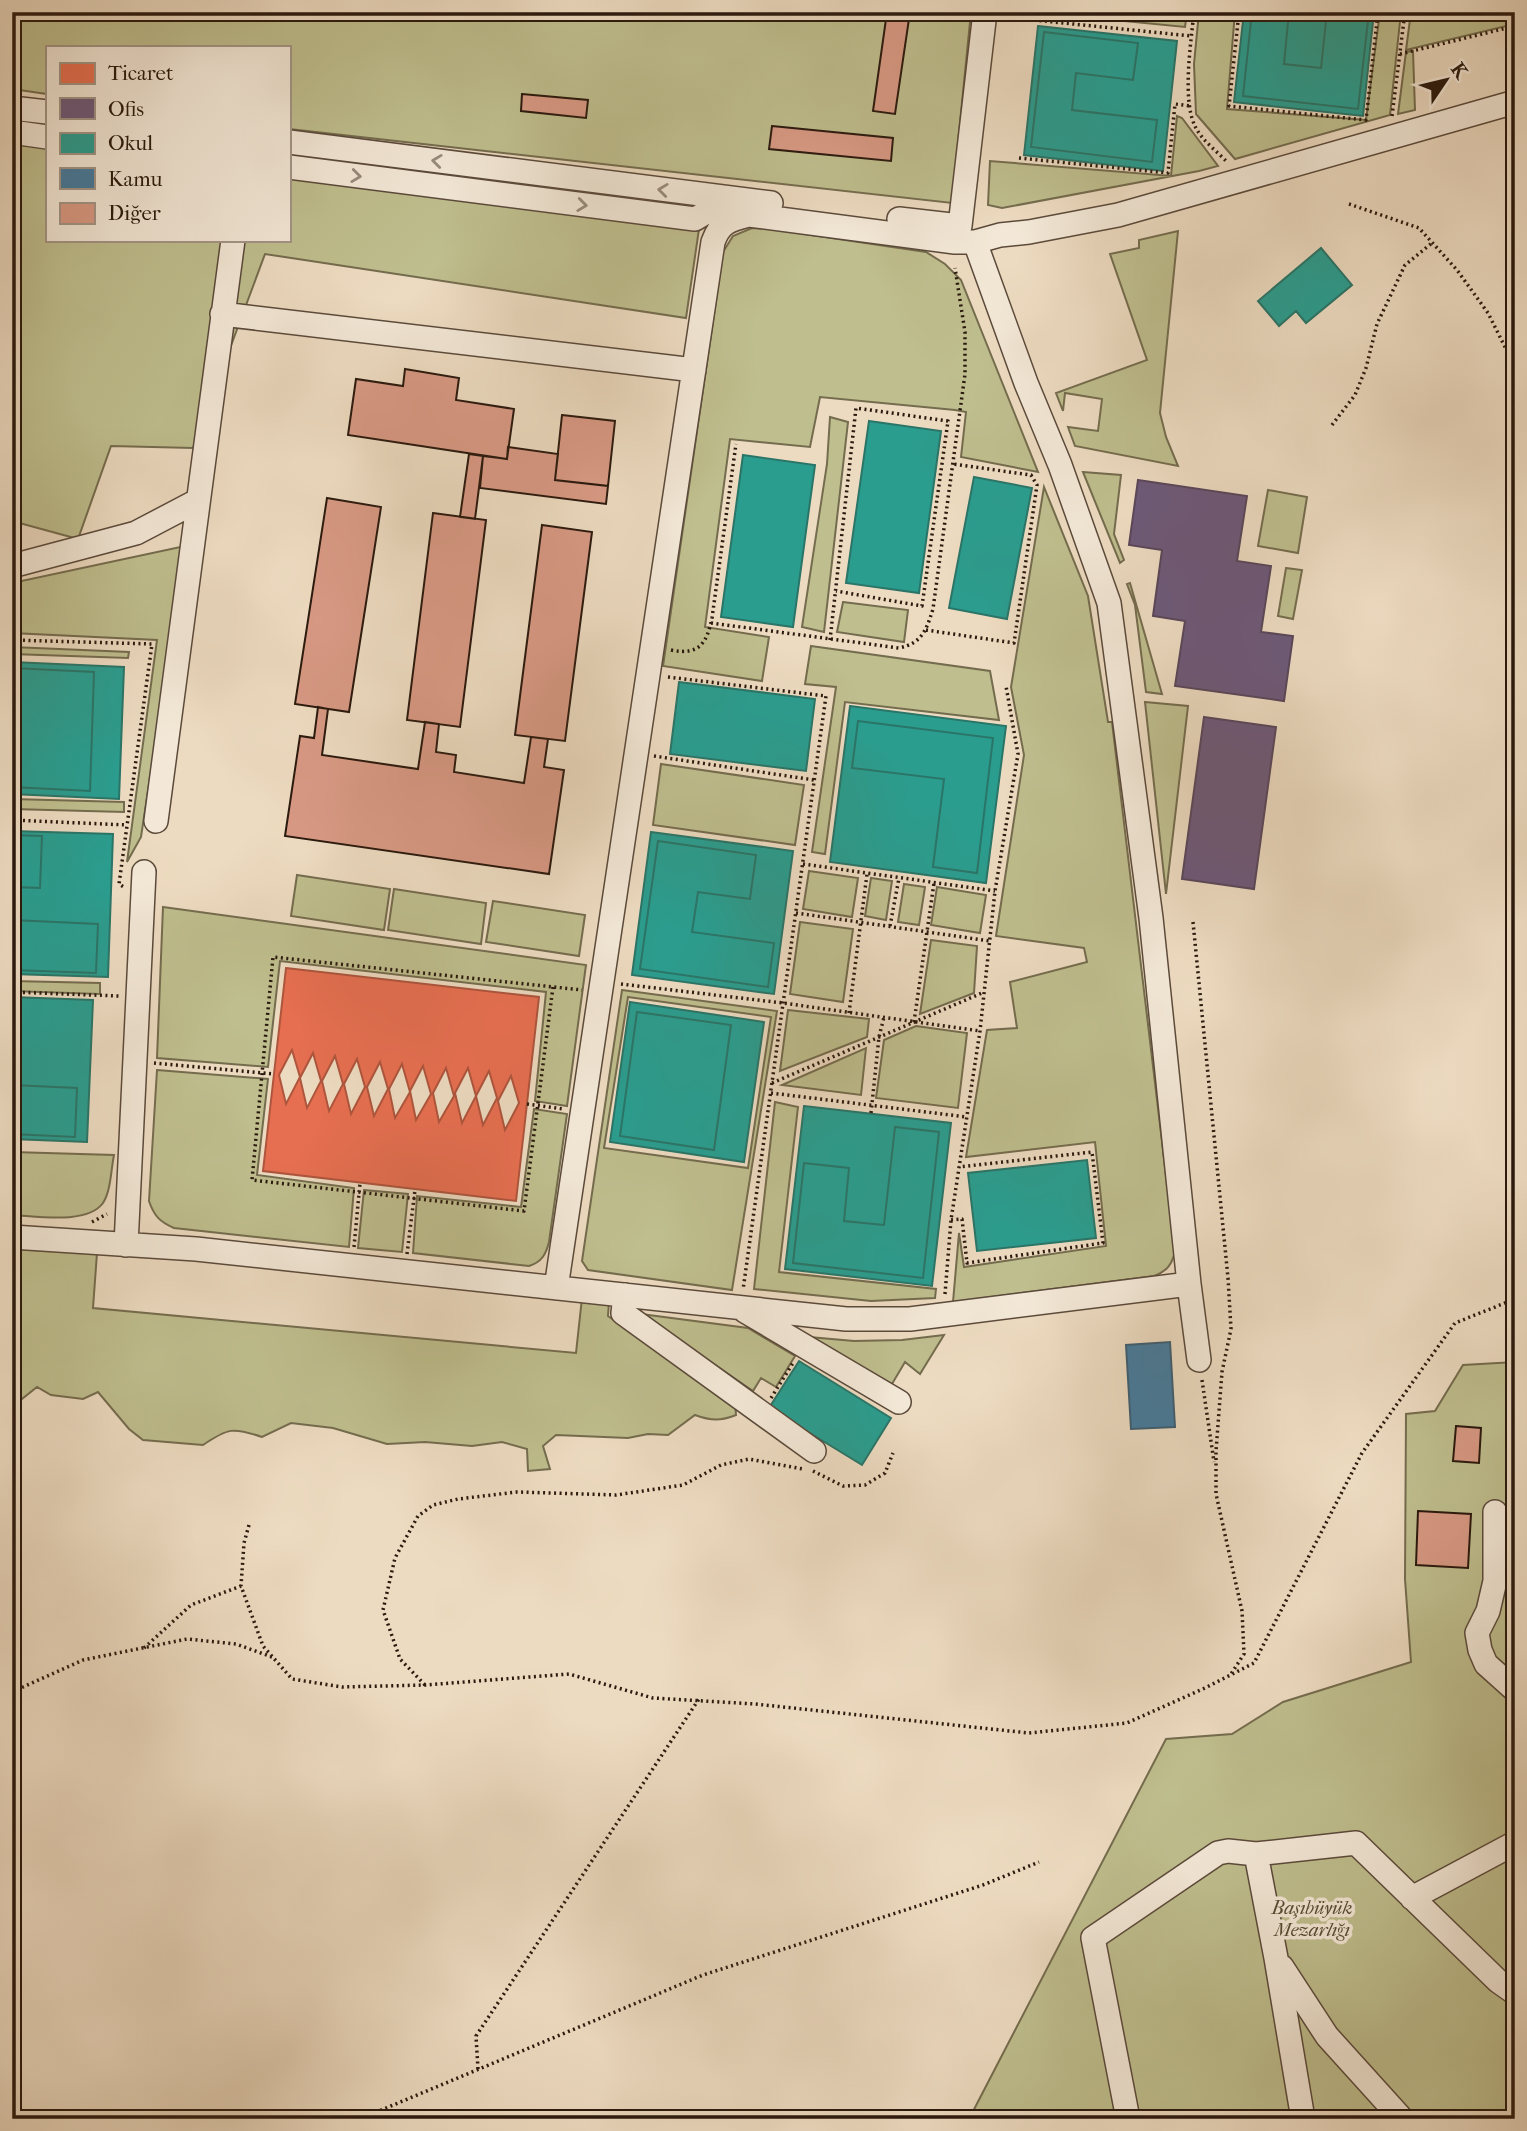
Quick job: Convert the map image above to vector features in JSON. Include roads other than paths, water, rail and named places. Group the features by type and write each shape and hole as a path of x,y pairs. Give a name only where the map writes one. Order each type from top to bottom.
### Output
{"lane":[{"path":"290,142 960,226 985,12"},
{"path":"556,1288 713,242 718,229 732,219 749,215 956,242 975,242 1000,235 1118,215 1515,102"},
{"path":"12,108 46,112"},
{"path":"12,132 46,137"},
{"path":"290,167 695,219 730,198"},
{"path":"156,821 233,242"},
{"path":"975,242 1109,603 1151,918 1199,1360"},
{"path":"222,314 694,370"},
{"path":"12,566 136,533 197,501"},
{"path":"127,1245 144,872"},
{"path":"12,1237 195,1249 625,1295 741,1302 867,1320 910,1319 1189,1284"},
{"path":"625,1295 622,1313 814,1451"},
{"path":"741,1302 803,1346 898,1402"},
{"path":"1495,1512 1495,1581 1488,1611 1477,1633 1486,1664 1515,1690"},
{"path":"1128,2119 1093,1938 1219,1853 1228,1851 1256,1854 1356,1843 1498,1981 1515,1993"},
{"path":"1412,1898 1515,1843"},
{"path":"1256,1854 1303,2119"},
{"path":"1276,1958 1327,2036 1402,2119"}],"park label":[{"name":"Başıbüyük Mezarlığı","path":"1312,1919"}]}
